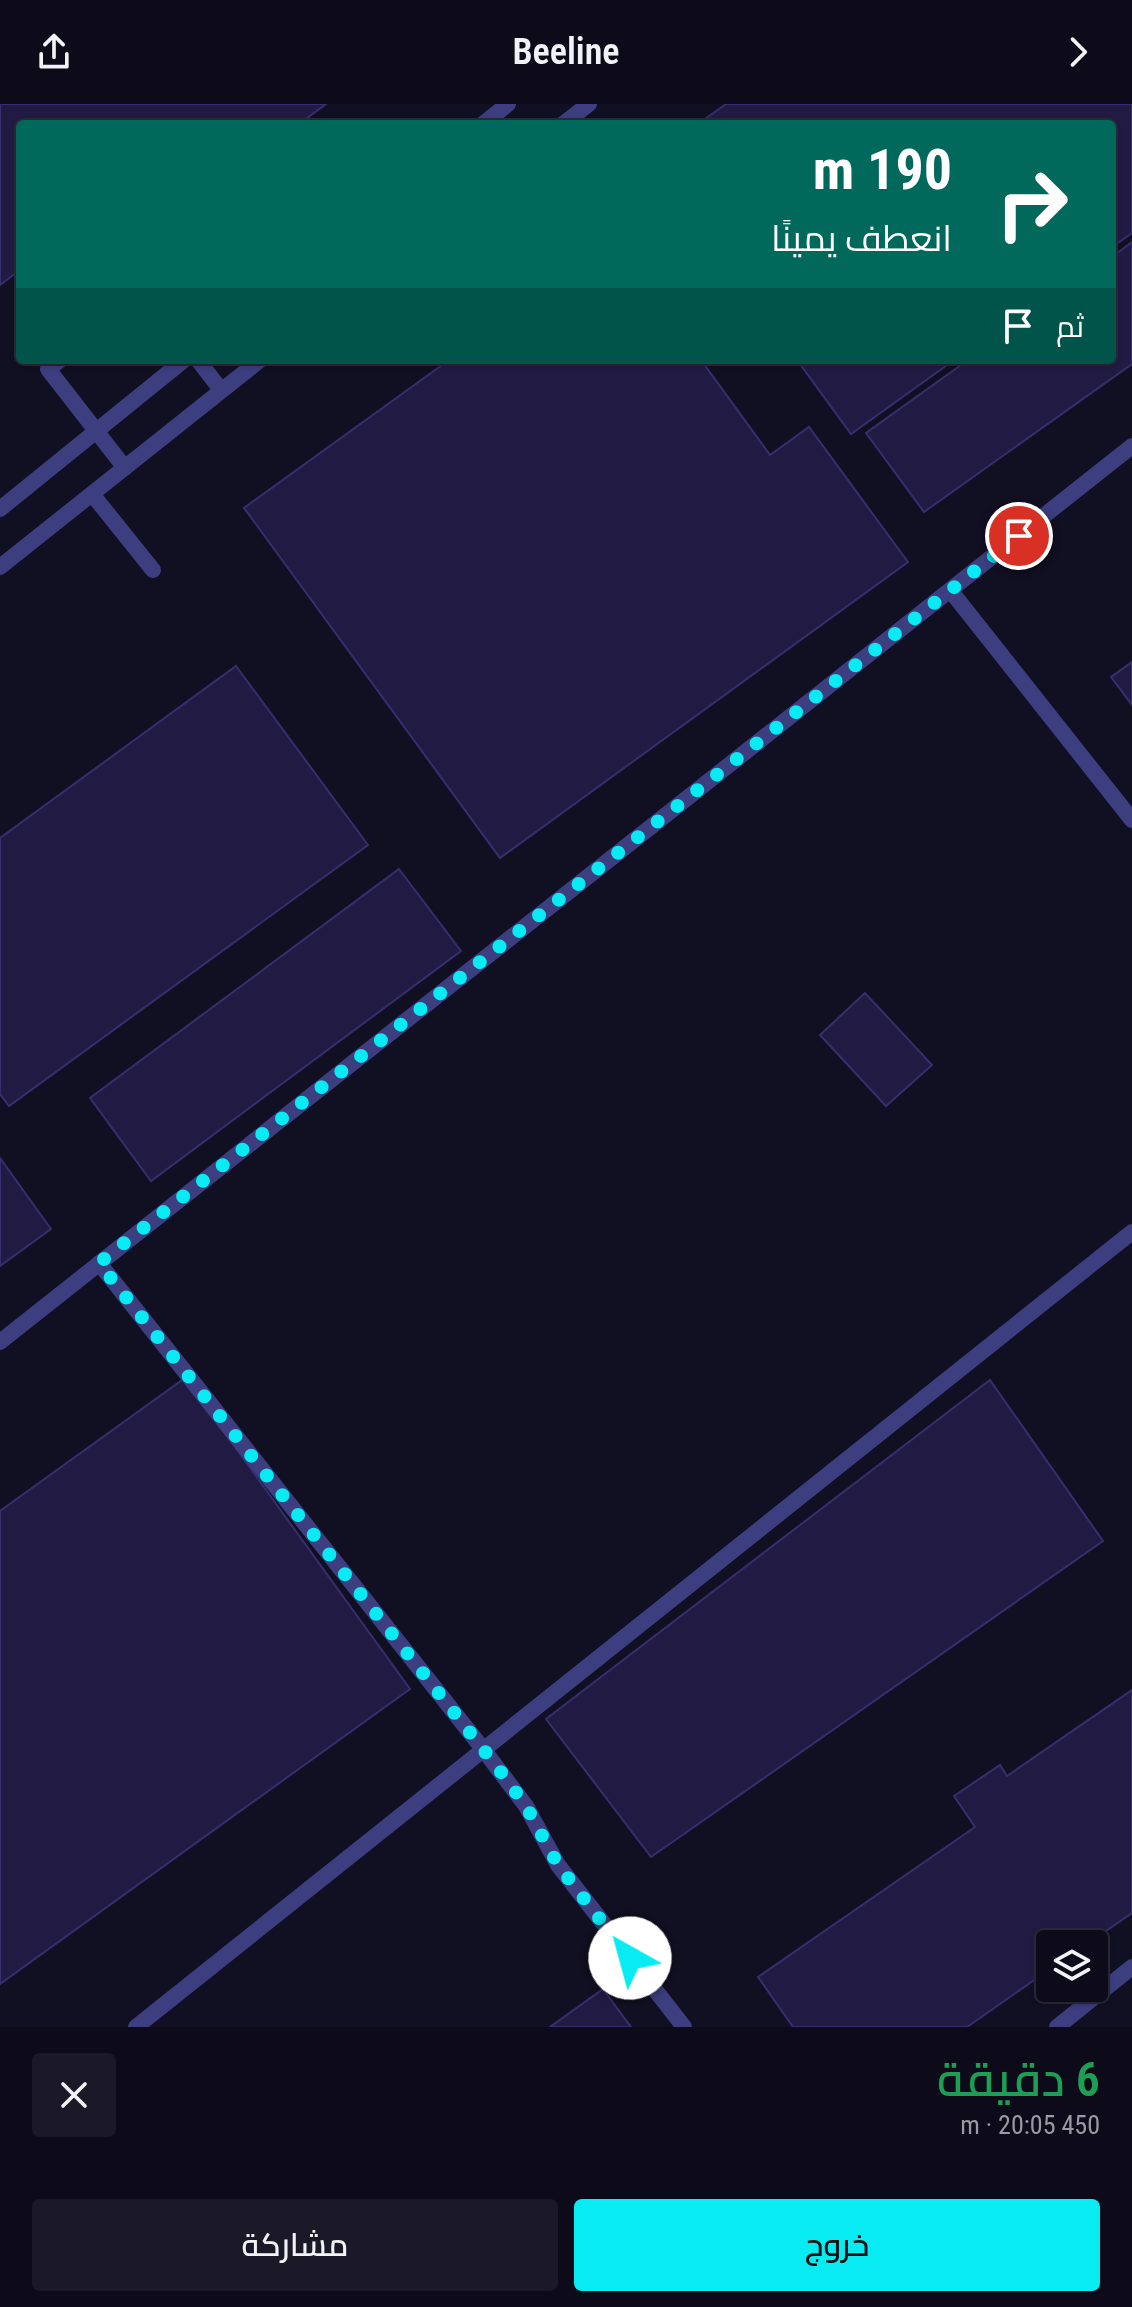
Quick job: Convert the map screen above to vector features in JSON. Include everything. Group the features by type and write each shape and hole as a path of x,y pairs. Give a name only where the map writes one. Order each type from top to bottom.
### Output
{"lane":[{"path":"488,120 508,104"},
{"path":"568,120 589,104"},
{"path":"0,509 179,364"},
{"path":"201,364 221,390"},
{"path":"0,567 255,364"},
{"path":"54,365 97,432 125,468"},
{"path":"0,1342 1132,446"},
{"path":"92,494 153,570"},
{"path":"950,590 1132,820"},
{"path":"136,2027 1132,1232"},
{"path":"99,1263 483,1749 526,1806 558,1865 684,2027"},
{"path":"1057,2027 1132,1967"}],"building":[{"path":"0,104 326,104 304,120 16,120 16,273 0,285"},
{"path":"726,104 1132,104 1132,233 1116,244 1116,120 704,120"},
{"path":"1132,242 1132,364 924,512 866,433 962,364 1116,364 1116,254"},
{"path":"443,364 704,364 770,455 809,427 908,562 500,858 244,508"},
{"path":"800,364 948,364 851,434"},
{"path":"1132,662 1132,705 1111,677"},
{"path":"236,666 368,845 9,1106 0,1094 0,838"},
{"path":"399,869 461,951 151,1181 90,1098"},
{"path":"865,993 932,1065 886,1106 820,1035"},
{"path":"0,1158 51,1229 0,1266"},
{"path":"185,1378 410,1689 0,1984 0,1511"},
{"path":"990,1380 1103,1541 651,1857 546,1719"},
{"path":"1132,1690 1132,1913 1107,1930 1036,1930 1036,1979 967,2027 793,2027 758,1977 975,1827 954,1796 1000,1765 1007,1776"},
{"path":"603,1989 631,2027 550,2027"}],"route":[{"path":"630,1958 558,1865 526,1806 498,1768 99,1263 1019,536"}]}
